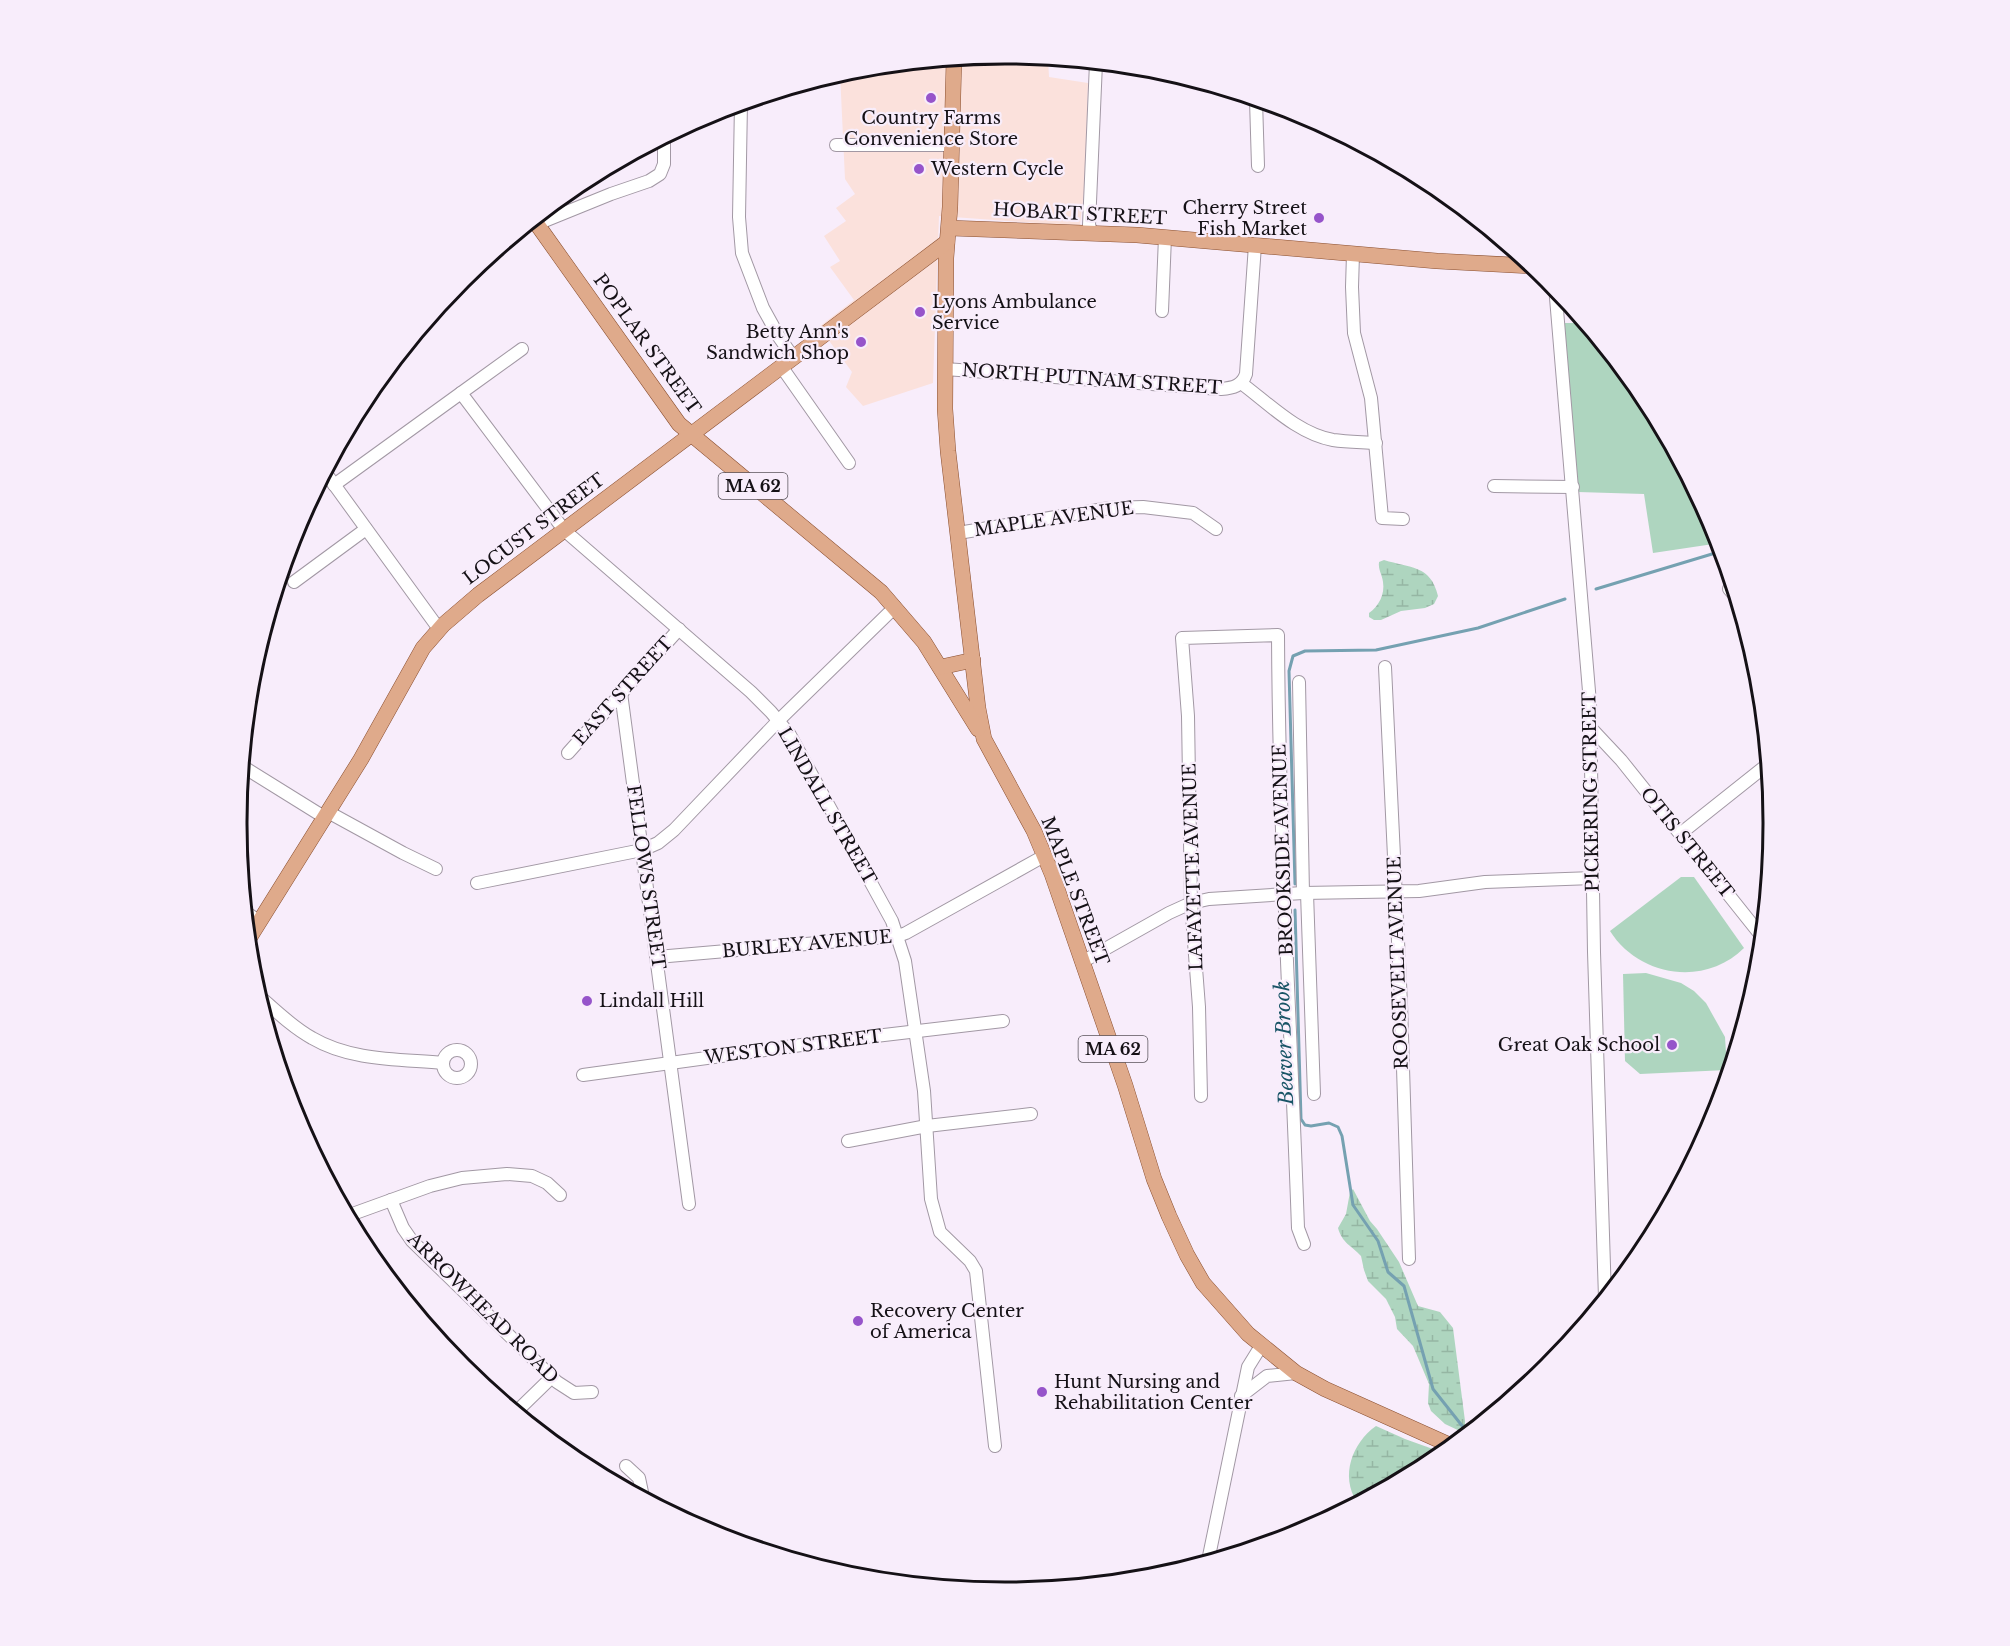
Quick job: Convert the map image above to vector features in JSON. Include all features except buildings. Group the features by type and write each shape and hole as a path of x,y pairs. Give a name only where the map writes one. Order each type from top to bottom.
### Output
{"main road":[{"name":"MAPLE STREET","path":"954,66 945,369 948,451 978,708 984,740 1029,822 1044,856 1125,1085 1154,1179 1178,1235 1203,1283 1225,1310 1261,1346 1296,1373 1334,1393 1443,1442"},
{"name":"POPLAR STREET","path":"538,226 679,424 881,592 924,642 984,740"},
{"name":"HOBART STREET","path":"948,235 1092,233 1165,237 1437,261 1518,265"},
{"name":"LOCUST STREET","path":"254,929 360,759 423,648 439,629 478,595 691,435 948,235"},
{"path":"941,667 973,660"}],"street":[{"path":"1092,233 1089,222 1096,70"},
{"path":"1256,108 1258,166"},
{"path":"741,112 739,217 742,253 763,308 779,337 787,361 849,463"},
{"path":"836,145 952,145"},
{"path":"549,217 649,181 660,174 664,164 664,146"},
{"path":"1162,311 1165,237"},
{"name":"NORTH PUTNAM STREET","path":"945,369 1230,388 1241,383 1246,374 1255,245"},
{"path":"1353,254 1354,333 1371,398 1382,518 1403,519"},
{"name":"PICKERING STREET","path":"1556,303 1590,727 1605,1288"},
{"path":"334,485 522,349"},
{"path":"1241,383 1297,425 1315,434 1332,440 1376,443"},
{"name":"LINDALL STREET","path":"461,393 564,530 751,692 790,735 836,815 892,921 905,961 915,1032 927,1126 931,1199 940,1232 970,1261 976,1271 994,1446"},
{"path":"330,479 439,629"},
{"path":"1494,486 1572,487"},
{"name":"MAPLE AVENUE","path":"958,533 1099,509 1143,507 1193,513 1216,529"},
{"path":"294,582 366,529"},
{"path":"477,883 642,850 658,843 674,830 778,721 895,607"},
{"name":"EAST STREET","path":"568,753 678,629"},
{"name":"BROOKSIDE AVENUE","path":"1182,638 1278,635 1284,894 1298,1228 1304,1244"},
{"name":"LAFAYETTE AVENUE","path":"1182,638 1188,716 1191,903 1199,1007 1201,1096"},
{"name":"ROOSEVELT AVENUE","path":"1386,667 1409,1259"},
{"name":"BROOKSIDE AVENUE","path":"1299,682 1314,1094"},
{"name":"FELLOWS STREET","path":"621,693 689,1204"},
{"name":"OTIS STREET","path":"1590,727 1611,749 1756,929"},
{"path":"1591,761 1602,752 1611,749"},
{"path":"1680,834 1762,769"},
{"path":"248,770 326,814 436,869"},
{"name":"BURLEY AVENUE","path":"657,957 898,936 1044,856"},
{"path":"1082,962 1169,913 1191,903 1209,899 1305,893 1396,891 1485,882 1593,878"},
{"path":"252,917 259,921"},
{"path":"269,1004 302,1032 333,1048 351,1054 443,1063"},
{"name":"WESTON STREET","path":"583,1075 816,1043 1003,1021"},
{"path":"848,1141 927,1126 1030,1114"},
{"path":"355,1213 453,1180 507,1174 532,1176 547,1184 560,1195"},
{"name":"ARROWHEAD ROAD","path":"390,1200 412,1241 552,1377 569,1391 580,1394 592,1392"},
{"path":"1210,1553 1248,1367 1261,1346"},
{"path":"1241,1396 1267,1376 1296,1373"},
{"path":"521,1407 552,1377"},
{"path":"626,1466 639,1478 641,1488"}],"shaded area":[{"path":"1005,64 1048,66 1049,77 1088,83 1085,183 1080,225 939,216 933,383 863,406 846,387 852,372 819,327 854,300 830,267 840,261 824,236 846,221 836,208 855,194 845,179 840,83 906,71"}],"green space":[{"path":"1562,323 1575,323 1607,361 1636,402 1685,488 1710,544 1653,553 1644,494 1578,492"},
{"path":"1384,560 1425,573 1435,586 1438,596 1434,604 1425,608 1401,611 1381,620 1369,617 1369,613 1382,595 1383,582 1379,562"},
{"path":"1681,877 1694,877 1744,948 1728,960 1711,968 1692,972 1655,967 1638,959 1622,947 1610,931"},
{"path":"1646,973 1681,983 1694,991 1706,1003 1725,1037 1726,1057 1722,1070 1640,1074 1625,1061 1623,974"},
{"path":"1353,1189 1370,1221 1399,1262 1418,1306 1440,1312 1453,1328 1465,1421 1465,1426 1459,1431 1445,1424 1431,1411 1428,1403 1429,1384 1413,1346 1397,1329 1395,1317 1386,1299 1368,1281 1361,1256 1340,1233 1338,1228 1346,1214 1350,1192"},
{"path":"1376,1426 1433,1449 1354,1496 1349,1482 1351,1461 1361,1441"}],"waterway":[{"name":"Beaver Brook","path":"1596,589 1714,554"},
{"name":"Beaver Brook","path":"1295,884 1289,671 1293,656 1305,651 1376,650 1478,628 1565,599"},
{"name":"Beaver Brook","path":"1295,910 1301,1119 1305,1125 1329,1123 1338,1127 1342,1136 1353,1205 1378,1241 1388,1272 1404,1286 1433,1389 1463,1428"}],"place":[{"name":"Country Farms Convenience Store","path":"931,98"},
{"name":"Western Cycle","path":"919,169"},
{"name":"Cherry Street Fish Market","path":"1319,218"},
{"name":"Lyons Ambulance Service","path":"920,312"},
{"name":"Betty Ann's Sandwich Shop","path":"861,342"},
{"name":"Lindall Hill","path":"587,1001"},
{"name":"Great Oak School","path":"1672,1045"},
{"name":"Recovery Center of America","path":"858,1321"},
{"name":"Hunt Nursing and Rehabilitation Center","path":"1042,1392"}]}
